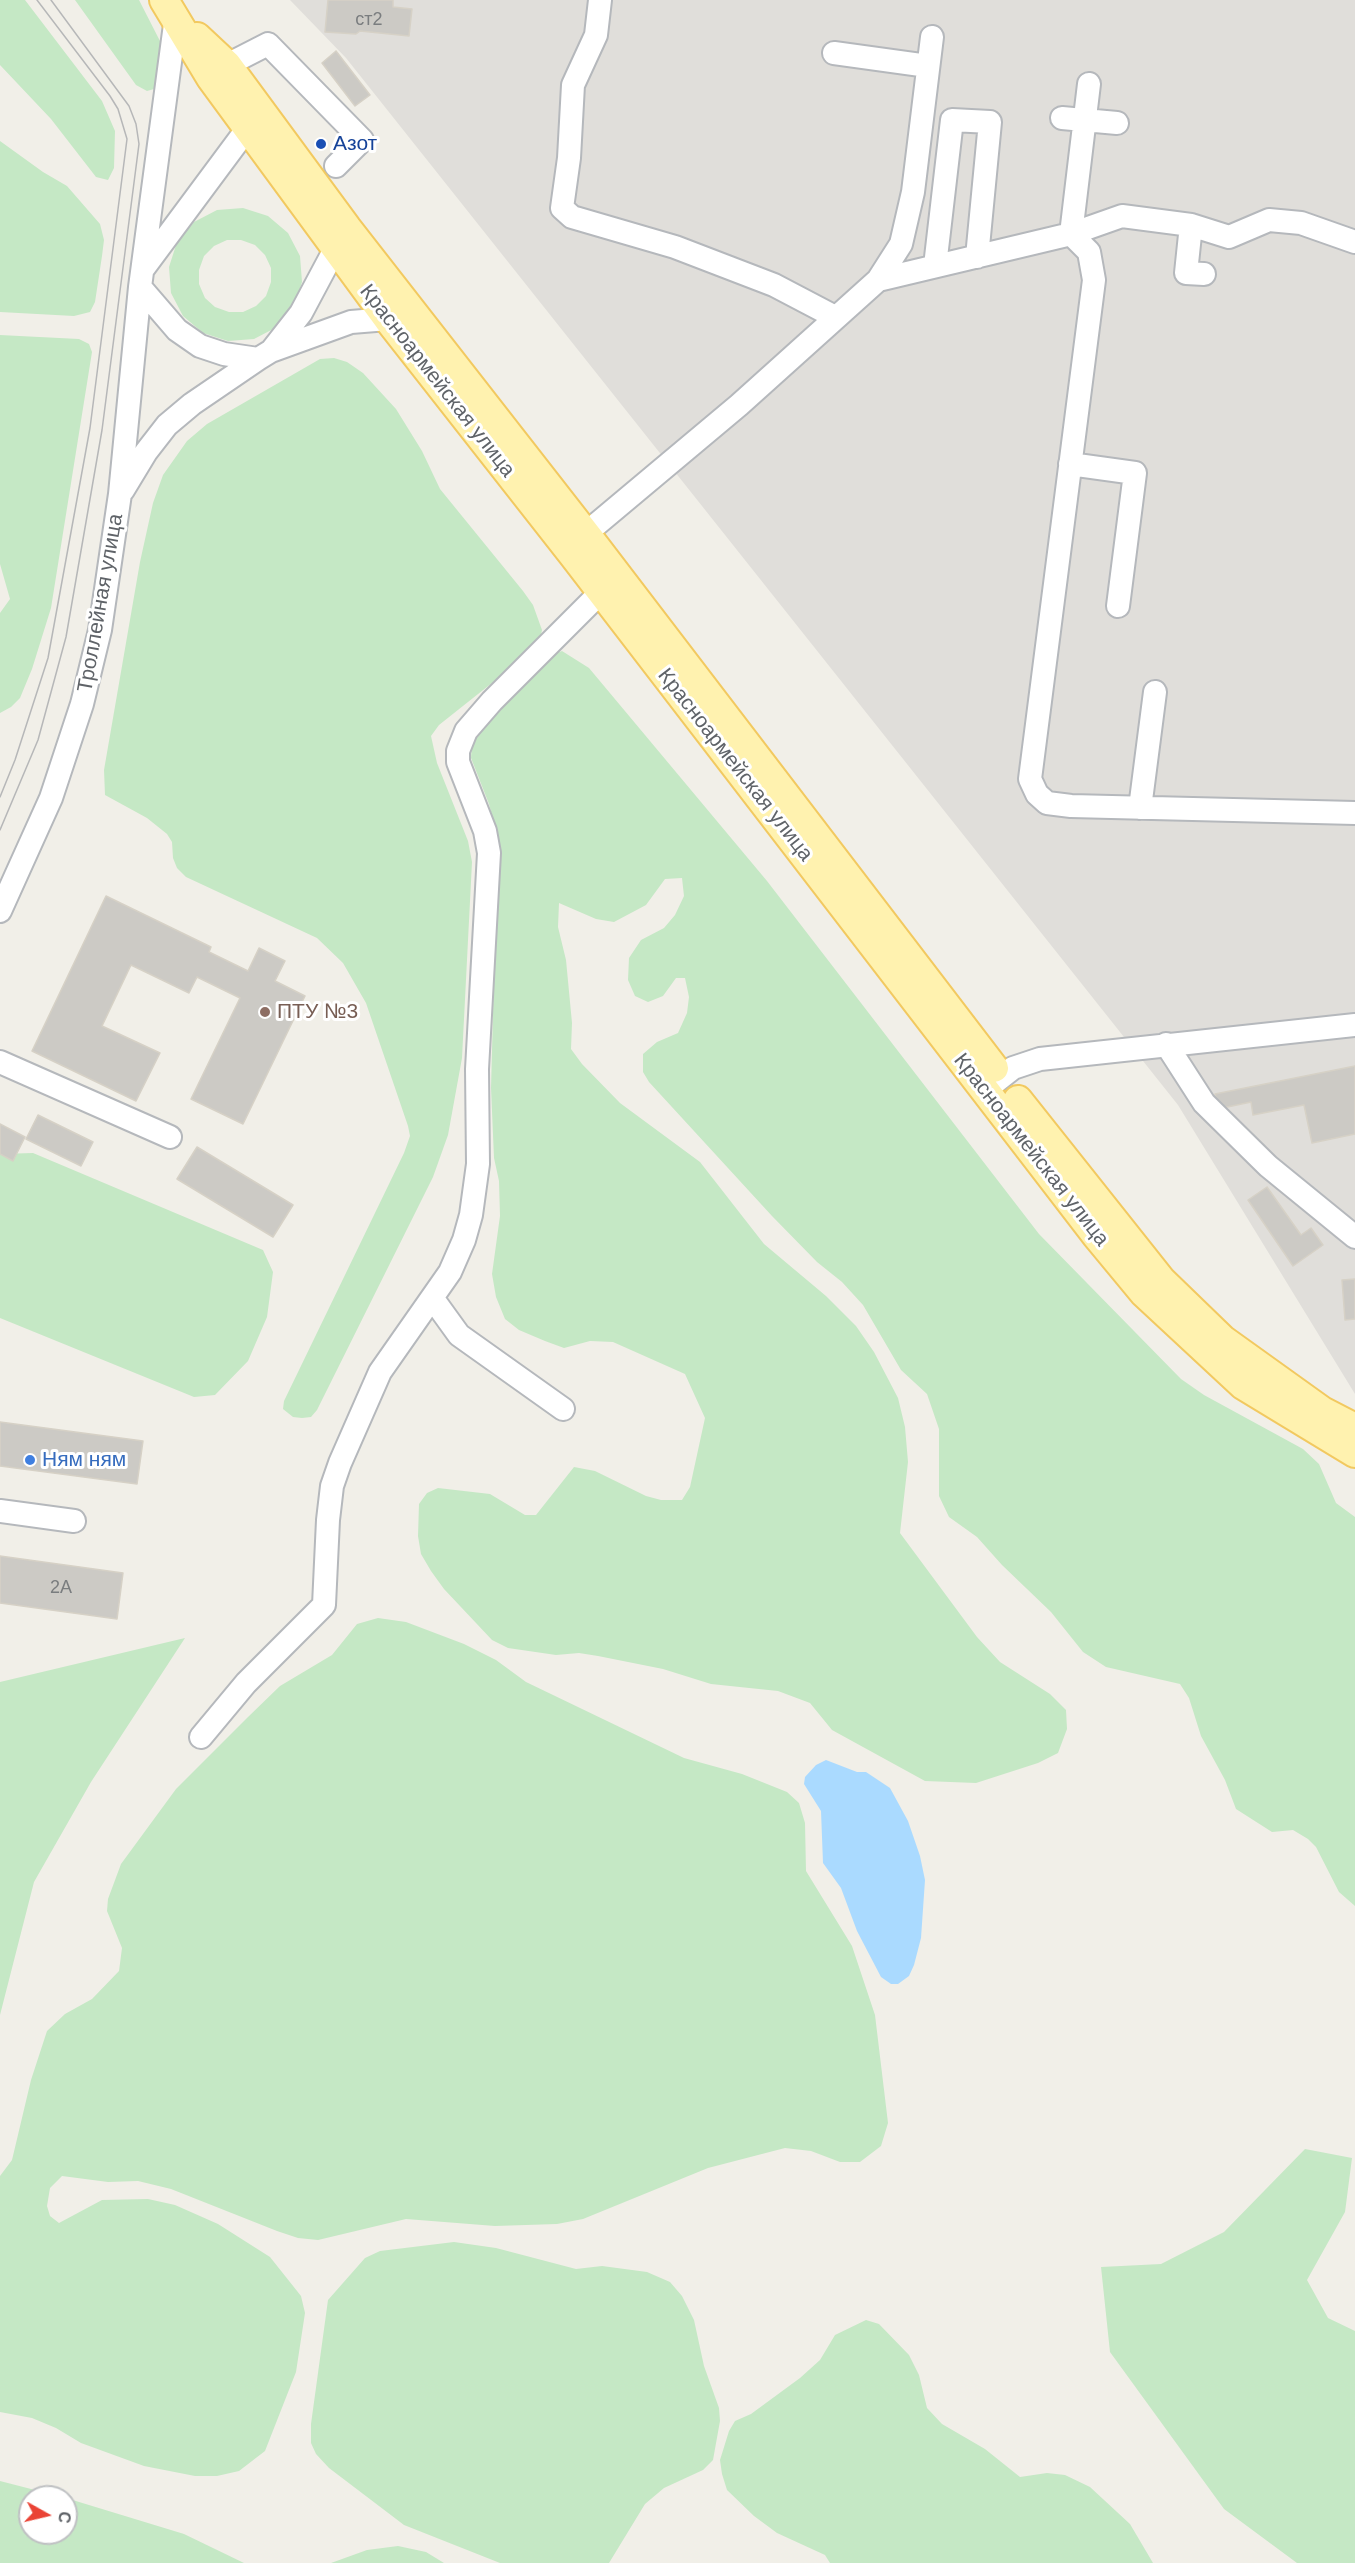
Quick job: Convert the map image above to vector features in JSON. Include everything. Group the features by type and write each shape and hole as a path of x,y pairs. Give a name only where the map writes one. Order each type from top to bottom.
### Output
{"main road":[{"path":"168,5 227,65 258,124 341,238"},
{"path":"168,5 211,78 258,124"},
{"name":"Красноармейская улица","path":"341,238 388,319 584,544 601,592 993,1083 1161,1280 1222,1340 1322,1411 1355,1428"},
{"name":"Красноармейская улица","path":"341,238 584,544 993,1083 1096,1235 1153,1301 1244,1385 1355,1453"}],"street":[{"path":"600,0 596,35 573,85 569,158 562,208 572,217 675,247 774,285 835,317"},
{"name":"Троллейная улица","path":"0,911 5,887 51,798 82,704 100,630 120,494 168,5"},
{"path":"584,544 878,280 901,244 913,192 932,37"},
{"path":"227,65 268,44 362,140 336,166"},
{"path":"834,53 928,66"},
{"path":"1071,234 1089,84"},
{"path":"1062,118 1117,123"},
{"path":"935,267 952,120 990,122 976,256"},
{"path":"258,124 141,278 177,330 200,346 224,354 264,355"},
{"path":"878,280 1071,234 1122,216 1191,225 1229,237 1269,220 1301,223 1355,242"},
{"path":"1191,225 1186,273 1204,274"},
{"path":"1071,234 1089,252 1094,280 1030,779 1037,794 1047,803 1140,808 1355,813"},
{"path":"264,355 301,313 341,238"},
{"path":"120,494 146,452 167,425 192,404 264,355 351,322 388,319"},
{"path":"1070,464 1135,473 1118,606"},
{"path":"201,1737 246,1683 324,1605 328,1520 332,1486 340,1463 381,1372 397,1345 433,1299 450,1272 464,1240 471,1215 478,1164 477,1069 489,853 485,831 458,762 458,751 466,731 492,701 601,592"},
{"path":"1140,808 1155,692"},
{"path":"993,1083 1013,1068 1040,1059 1355,1025"},
{"path":"1166,1044 1204,1103 1268,1166 1355,1237"},
{"path":"0,1062 170,1137"},
{"path":"433,1299 459,1335 563,1409"},
{"path":"0,1511 74,1521"}],"shaded area":[{"path":"290,0 1355,0 1355,1394 1178,1105 346,58"}],"green space":[{"path":"0,0 25,0 102,101 115,131 114,168 108,180 96,177 51,119 0,65"},
{"path":"75,0 139,0 161,43 163,55 158,84 154,89 147,91 136,85"},
{"path":"0,141 67,186 100,224 104,240 95,302 90,312 74,316 0,312"},
{"path":"243,208 268,216 288,233 300,256 302,282 294,307 277,327 254,339 228,341 203,333 183,316 171,293 169,267 177,242 194,222 217,210","holes":["227,240 241,240 255,245 265,255 271,268 271,282 266,296 256,306 243,312 229,312 215,307 205,298 199,284 199,270 204,256 214,246"]},
{"path":"0,335 79,339 89,344 92,352 51,608 32,669 20,698 0,713 0,613 10,599 0,564"},
{"path":"334,358 347,362 363,373 396,409 422,451 440,489 523,591 533,605 542,630 540,640 531,652 439,725 431,736 437,763 468,841 472,862 462,1058 448,1135 433,1177 317,1410 311,1417 302,1418 293,1417 283,1409 284,1401 404,1153 410,1136 408,1126 366,1003 343,963 317,938 186,877 177,868 173,858 172,842 167,834 147,818 105,795 104,770 140,562 153,503 163,475 187,441 207,424 320,359"},
{"path":"562,651 589,668 767,881 1039,1234 1181,1379 1204,1395 1303,1449 1319,1464 1336,1503 1355,1517 1355,1906 1339,1892 1316,1847 1308,1839 1293,1830 1272,1832 1236,1809 1225,1780 1201,1736 1189,1698 1180,1684 1106,1667 1083,1652 1051,1612 1002,1565 977,1537 949,1517 939,1496 939,1429 927,1394 901,1370 863,1305 772,1216 649,1082 643,1072 643,1054 657,1042 678,1033 687,1013 689,997 685,978 676,978 663,996 648,1002 635,996 628,980 629,958 641,940 664,928 675,915 684,896 682,878 665,879 646,905 614,922 596,919 559,903 558,927 566,960 572,1023 571,1049 582,1064 620,1103 700,1162 764,1244 826,1296 856,1326 874,1352 898,1398 905,1427 908,1462 900,1533 977,1637 1000,1662 1050,1694 1066,1710 1067,1729 1058,1753 1038,1763 976,1783 925,1781 832,1730 810,1703 778,1691 711,1684 663,1669 598,1656 579,1653 556,1655 508,1648 492,1640 444,1589 431,1571 421,1554 418,1536 419,1504 427,1493 438,1488 490,1494 525,1515 536,1515 574,1467 595,1471 646,1496 661,1500 682,1500 690,1487 705,1418 685,1374 613,1342 590,1341 564,1348 545,1341 519,1330 505,1319 496,1297 492,1274 500,1216 499,1181 494,1158 491,1088 496,832 489,804 471,758 472,742 549,656"},
{"path":"33,1153 263,1250 273,1272 267,1317 248,1361 215,1395 194,1397 0,1318 0,1154"},
{"path":"378,1618 406,1622 464,1644 496,1660 526,1682 684,1758 742,1774 787,1792 799,1803 805,1823 806,1871 852,1946 875,2015 888,2123 881,2146 860,2162 840,2162 811,2151 785,2148 708,2168 583,2219 557,2224 495,2226 406,2219 318,2240 298,2238 277,2231 171,2189 138,2181 108,2182 62,2176 50,2188 47,2206 50,2216 59,2223 102,2200 148,2199 175,2205 218,2224 270,2257 301,2296 305,2313 296,2372 265,2451 239,2471 217,2476 195,2476 144,2466 81,2443 56,2428 32,2418 0,2412 0,2176 12,2160 31,2080 47,2031 65,2014 92,1999 119,1971 122,1948 107,1911 108,1899 121,1864 176,1789 280,1686 332,1655 357,1624"},
{"path":"185,1638 91,1782 34,1882 0,2015 0,1682"},
{"path":"1305,2149 1352,2158 1345,2212 1307,2280 1328,2318 1355,2331 1355,2563 1297,2563 1224,2509 1110,2352 1101,2267 1161,2264 1224,2232"},
{"path":"454,2242 496,2248 576,2269 602,2266 647,2272 670,2282 682,2296 694,2320 704,2366 719,2408 720,2421 713,2460 703,2470 664,2488 645,2504 609,2563 500,2563 404,2525 329,2468 316,2454 311,2443 311,2424 328,2300 365,2258 380,2251"},
{"path":"866,2320 879,2324 909,2355 919,2375 927,2408 942,2424 985,2449 1020,2477 1047,2473 1065,2475 1090,2487 1130,2524 1153,2563 830,2563 825,2555 777,2533 754,2516 727,2490 722,2474 720,2460 729,2431 735,2421 751,2414 800,2378 820,2360 835,2335"},
{"path":"0,2481 18,2486 18,2545 78,2545 78,2502 184,2534 244,2563 0,2563"},
{"path":"398,2546 426,2552 444,2563 331,2563 367,2550"}],"water":[{"path":"826,1760 857,1772 866,1772 890,1788 908,1821 920,1856 925,1880 921,1938 909,1976 898,1984 891,1984 881,1977 857,1931 841,1888 823,1863 821,1811 804,1784 805,1777 816,1765"}],"building":[{"path":"328,0 393,0 393,7 412,9 409,36 360,31 356,34 325,32"},
{"path":"336,51 370,95 355,106 322,63"},
{"name":"ПТУ №3","path":"106,896 211,947 209,952 248,971 259,948 285,961 275,981 305,996 243,1124 191,1099 240,998 197,977 189,993 131,965 102,1026 160,1053 136,1101 32,1051"},
{"path":"1355,1066 1355,1134 1312,1143 1304,1105 1253,1115 1251,1102 1218,1109 1215,1094"},
{"path":"38,1115 93,1142 81,1166 26,1139"},
{"path":"0,1124 25,1137 13,1161 0,1154"},
{"path":"197,1147 293,1205 273,1237 177,1179"},
{"path":"1267,1187 1301,1235 1311,1228 1323,1245 1293,1266 1248,1200"},
{"path":"1355,1279 1355,1319 1345,1320 1342,1280"},
{"path":"0,1422 143,1441 137,1484 0,1466"},
{"path":"0,1556 123,1573 117,1619 0,1603"}],"tram line":[{"path":"0,797 15,760 48,658 90,428 127,139 118,109 110,96 37,0"},
{"path":"0,830 38,740 66,637 102,430 139,144 136,124 129,106 51,0"}],"place":[{"name":"Азот","path":"321,144"},
{"name":"ПТУ №3","path":"265,1012"},
{"name":"Ням ням","path":"30,1460"}]}
